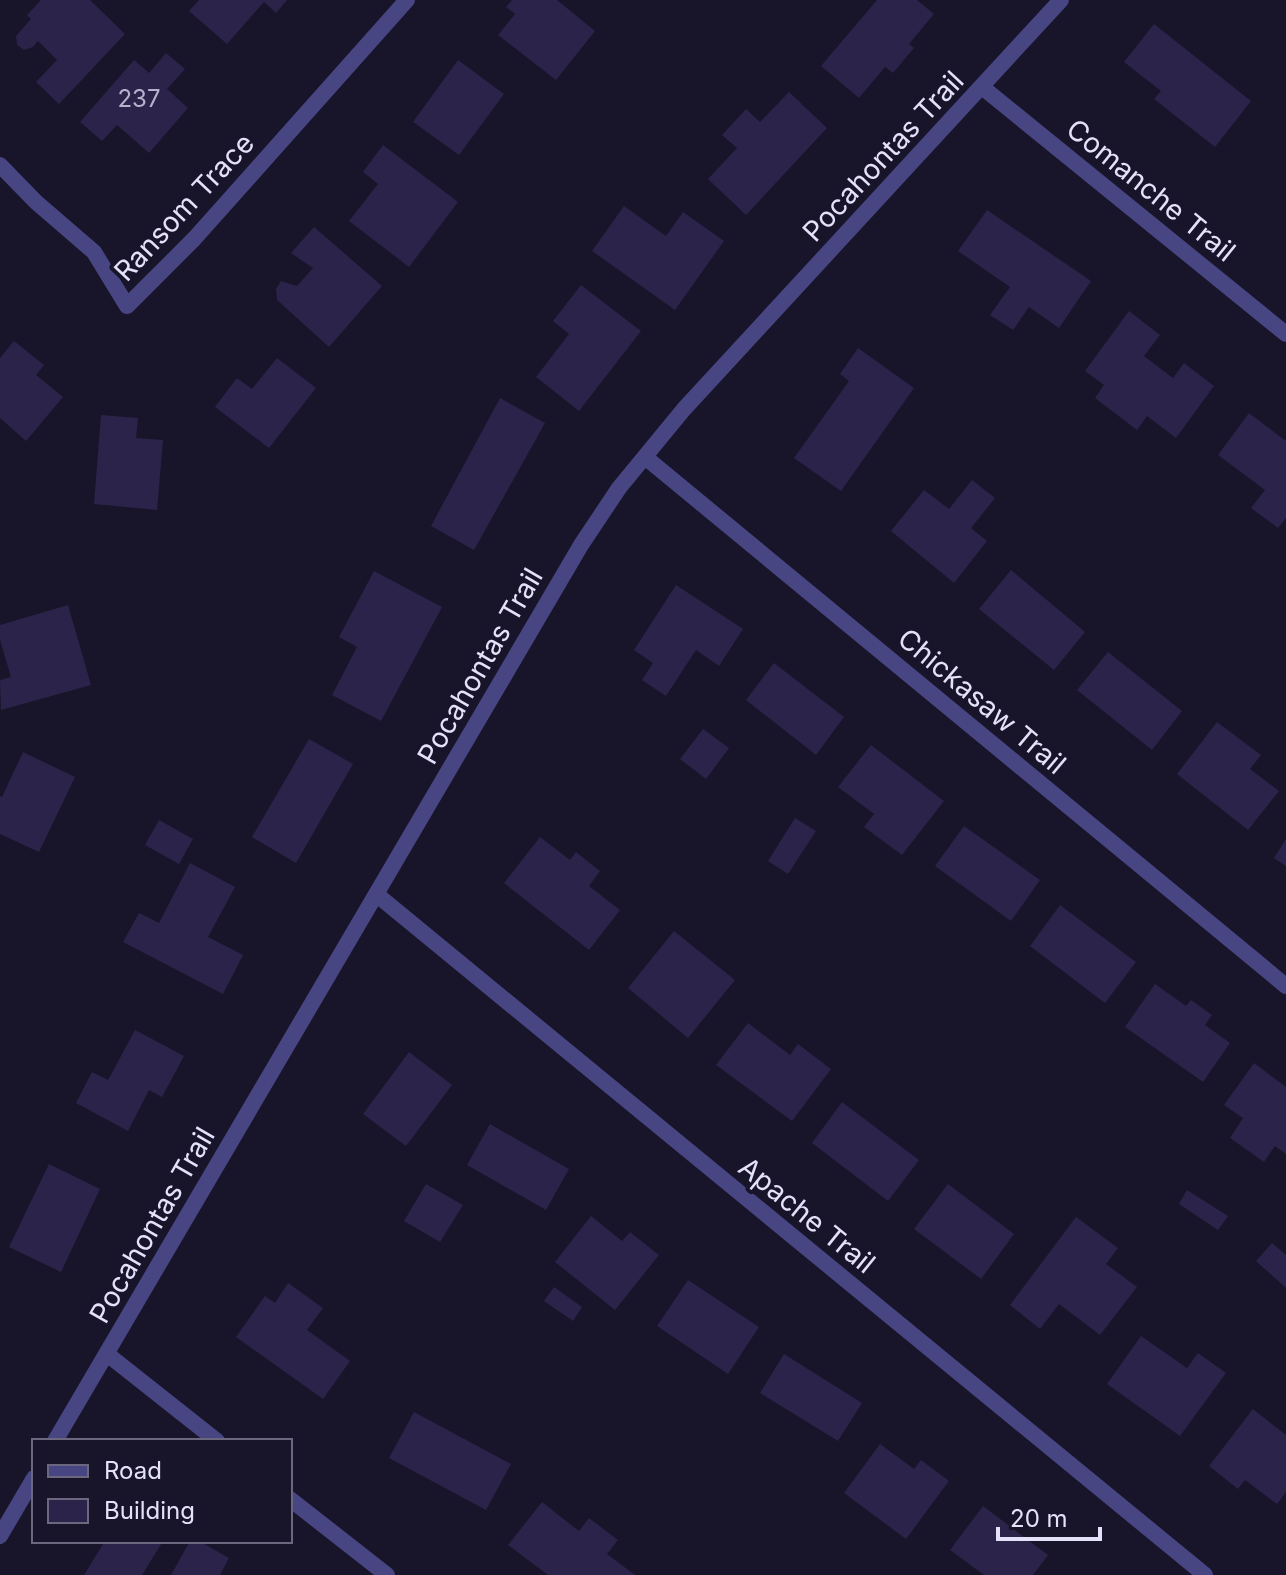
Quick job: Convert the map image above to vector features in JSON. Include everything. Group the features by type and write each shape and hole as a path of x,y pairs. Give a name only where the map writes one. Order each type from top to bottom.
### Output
{"street":[{"name":"Ransom Trace","path":"0,165 36,202 94,252 127,306 194,239 407,0"},
{"name":"Pocahontas Trail","path":"56,1439 581,545 619,488 684,409 1061,0"},
{"name":"Comanche Trail","path":"982,87 1286,334"},
{"name":"Chickasaw Trail","path":"645,457 1286,986"},
{"name":"Apache Trail","path":"376,894 1205,1575"},
{"path":"107,1354 214,1439"},
{"path":"0,1536 32,1481"},
{"path":"292,1501 387,1575"}],"building":[{"path":"41,0 90,0 125,34 59,104 36,82 57,60 38,41 24,50 17,45 16,36 31,19 27,15"},
{"path":"199,0 287,0 276,13 264,2 227,44 189,11"},
{"path":"512,0 557,0 595,31 556,80 498,35 515,14 506,7"},
{"path":"877,0 917,0 934,14 909,44 914,48 893,73 885,67 859,98 821,66"},
{"path":"1154,24 1251,101 1215,147 1154,99 1161,91 1124,62"},
{"path":"166,53 185,69 167,89 188,108 149,153 117,125 102,141 80,122 134,60 149,73"},
{"path":"458,60 504,94 459,155 413,122"},
{"path":"789,92 827,128 746,215 708,179 737,148 722,135 746,109 760,122"},
{"path":"383,145 458,202 409,267 349,221 378,184 363,172"},
{"path":"624,206 666,236 683,212 724,241 675,310 592,251"},
{"path":"987,210 1091,281 1059,328 1029,307 1013,330 990,315 1010,287 958,251"},
{"path":"314,227 382,286 329,347 277,300 276,289 281,281 297,286 313,268 291,253"},
{"path":"581,285 641,331 579,411 536,377 569,334 553,321"},
{"path":"1129,311 1160,335 1144,356 1173,378 1184,363 1214,386 1176,438 1147,416 1137,430 1095,398 1104,385 1085,371"},
{"path":"14,341 44,365 36,375 63,397 26,441 0,418 0,358"},
{"path":"858,348 914,388 841,491 794,458 849,381 840,374"},
{"path":"277,358 316,388 269,448 215,407 237,378 252,389"},
{"path":"500,398 545,423 474,550 431,526"},
{"path":"1249,413 1286,441 1286,518 1278,528 1251,508 1265,490 1218,455"},
{"path":"101,415 138,418 136,438 163,440 157,510 94,504"},
{"path":"972,480 995,498 971,528 987,541 954,583 891,531 924,490 949,509"},
{"path":"1011,570 1085,632 1054,670 979,609"},
{"path":"374,571 442,607 381,721 332,695 357,647 339,637"},
{"path":"676,585 743,629 719,666 696,650 666,696 642,680 653,663 634,650"},
{"path":"68,605 91,685 1,710 0,680 11,677 0,640 0,625"},
{"path":"1108,652 1182,711 1152,750 1077,690"},
{"path":"774,663 844,717 816,755 746,700"},
{"path":"1217,722 1261,755 1250,769 1279,791 1248,830 1177,774"},
{"path":"703,729 729,748 706,779 680,759"},
{"path":"309,739 353,764 296,863 252,837"},
{"path":"871,745 944,801 902,855 864,827 874,814 838,787"},
{"path":"23,752 75,777 39,852 0,834 0,796"},
{"path":"795,818 816,831 788,874 768,861"},
{"path":"159,820 193,839 179,864 145,845"},
{"path":"964,826 1040,880 1011,921 935,866"},
{"path":"540,837 570,860 576,852 600,871 589,886 620,910 589,950 504,883"},
{"path":"1286,839 1286,866 1274,858"},
{"path":"190,863 235,887 208,937 243,955 223,994 123,942 139,913 159,923"},
{"path":"1060,905 1136,962 1105,1003 1030,946"},
{"path":"674,931 735,980 688,1038 628,988"},
{"path":"1155,984 1186,1006 1191,1000 1212,1015 1205,1025 1230,1043 1203,1082 1125,1027"},
{"path":"748,1023 790,1055 798,1044 831,1069 792,1121 716,1065"},
{"path":"135,1030 184,1056 162,1097 149,1090 128,1131 76,1103 92,1072 108,1080"},
{"path":"409,1052 452,1085 406,1146 363,1114"},
{"path":"1254,1063 1286,1087 1286,1154 1275,1146 1264,1162 1230,1138 1243,1118 1224,1105"},
{"path":"842,1102 919,1160 888,1201 812,1143"},
{"path":"490,1124 569,1169 546,1210 467,1165"},
{"path":"49,1164 100,1189 61,1272 9,1247"},
{"path":"426,1184 463,1205 440,1242 404,1221"},
{"path":"948,1184 1014,1234 981,1279 914,1229"},
{"path":"1187,1190 1228,1216 1218,1230 1179,1204"},
{"path":"591,1216 622,1241 630,1232 659,1255 615,1310 555,1262"},
{"path":"1076,1217 1118,1248 1106,1264 1137,1287 1100,1335 1059,1304 1040,1329 1010,1305"},
{"path":"1272,1243 1286,1255 1286,1288 1256,1261"},
{"path":"688,1280 759,1327 728,1374 657,1326"},
{"path":"288,1283 323,1308 307,1330 350,1361 323,1399 236,1337 265,1296 275,1303"},
{"path":"554,1287 582,1307 573,1321 544,1301"},
{"path":"1141,1336 1187,1368 1198,1353 1226,1373 1180,1436 1107,1384"},
{"path":"784,1354 862,1403 838,1441 760,1393"},
{"path":"1253,1409 1286,1435 1286,1492 1277,1504 1245,1480 1238,1489 1209,1466"},
{"path":"414,1412 511,1464 486,1510 389,1458"},
{"path":"880,1444 914,1469 921,1460 949,1481 906,1539 844,1493"},
{"path":"542,1502 579,1531 589,1518 618,1540 607,1554 635,1575 548,1575 508,1545"},
{"path":"983,1506 1048,1555 1033,1575 984,1575 950,1550"},
{"path":"104,1543 162,1543 142,1575 84,1575"},
{"path":"189,1543 203,1543 229,1558 220,1575 171,1575"}]}
